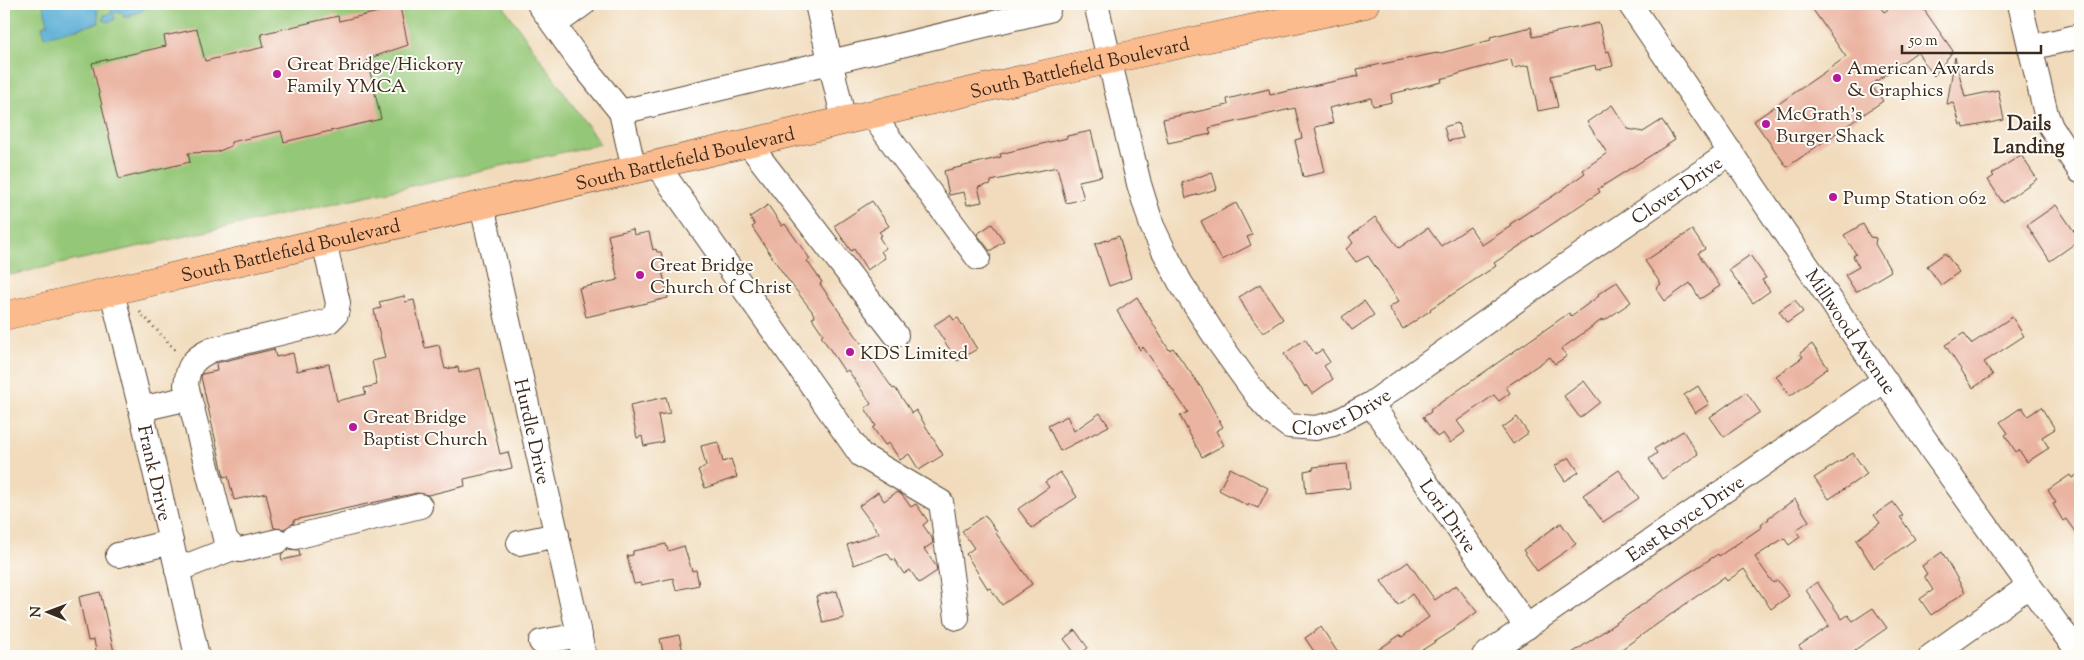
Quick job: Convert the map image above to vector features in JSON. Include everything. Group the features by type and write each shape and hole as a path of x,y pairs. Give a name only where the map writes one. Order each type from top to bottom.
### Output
{"main road":[{"name":"South Battlefield Boulevard","path":"4,316 1110,60 1366,4"}],"street":[{"path":"539,4 621,112 646,168 861,455 941,502 957,618"},
{"path":"554,25 583,4"},
{"path":"816,4 844,121"},
{"path":"621,112 1048,10 1047,4"},
{"name":"Clover Drive","path":"1096,4 1139,184 1152,226 1180,282 1220,344 1261,401 1272,413 1289,426 1304,428 1333,424 1370,404 1559,270 1731,152"},
{"name":"Millwood Avenue","path":"1630,4 1934,453 2058,628 2080,653"},
{"path":"2020,4 2046,114 2051,127 2080,171"},
{"path":"2030,48 2080,36"},
{"path":"872,115 978,258"},
{"path":"748,143 896,335"},
{"name":"Hurdle Drive","path":"482,206 582,646"},
{"path":"324,242 338,304 336,314 332,318 312,326 211,350 200,355 187,372 186,385 225,538 233,548 240,550 420,506"},
{"name":"Frank Drive","path":"112,292 141,409 197,656"},
{"name":"East Royce Drive","path":"1484,656 1885,380"},
{"path":"141,409 189,398"},
{"name":"Lori Drive","path":"1370,404 1527,627"},
{"path":"519,542 557,535"},
{"path":"118,555 171,542"},
{"path":"177,570 233,548"},
{"path":"1931,656 2029,586"},
{"path":"541,642 582,646"}],"path":[{"path":"136,308 190,367"}],"green space":[{"name":"Great Bridge/Hickory Family YMCA","path":"4,4 502,4 600,144 10,275 4,248"}],"water":[{"path":"43,4 145,4 145,8 138,13 130,14 131,17 123,17 124,14 122,12 115,12 113,15 115,17 114,20 107,22 103,19 104,15 110,14 112,10 107,5 99,7 97,10 99,23 45,37 42,26 48,24"}],"building":[{"path":"1809,4 1878,4 1884,12 1896,4 1920,4 1953,51 1934,76 1917,52 1871,85 1883,101 1787,167 1754,121 1846,57"},
{"path":"400,7 408,45 367,59 381,119 284,142 281,131 231,142 231,146 217,152 188,153 190,162 119,179 92,63 166,46 164,36 197,29 205,61 264,47 261,34 338,16 339,21"},
{"path":"1599,23 1606,52 1609,51 1613,66 1596,70 1595,65 1551,76 1558,107 1538,111 1529,65 1513,68 1511,59 1441,79 1442,82 1391,94 1392,102 1373,106 1371,98 1329,108 1333,123 1315,127 1325,172 1303,177 1295,140 1302,138 1295,108 1209,128 1211,134 1168,143 1163,119 1228,105 1227,99 1269,89 1270,95 1359,76 1357,69 1437,54 1491,40 1490,37 1531,27 1533,37"},
{"path":"1955,57 1965,97 1998,90 2004,120 1964,128 1963,124 1960,125 1954,103 1947,104"},
{"path":"1612,105 1628,129 1643,132 1662,120 1675,140 1598,189 1600,192 1494,263 1496,266 1403,329 1389,308 1399,301 1368,256 1356,262 1346,249 1353,243 1349,237 1375,217 1399,248 1428,228 1441,246 1470,227 1482,245 1585,173 1583,170 1607,153 1587,122"},
{"path":"1458,123 1463,138 1448,141 1444,127"},
{"path":"1091,131 1102,176 1079,181 1084,199 1066,203 1057,167 991,181 991,184 978,187 982,202 967,205 964,192 949,195 944,171 1001,157 1000,154"},
{"path":"2021,155 2037,179 2003,203 1988,180 1994,176 1992,174"},
{"path":"1212,172 1217,189 1186,198 1182,183"},
{"path":"872,201 889,226 879,232 882,235 879,237 886,248 881,251 885,258 867,270 854,249 851,251 834,226"},
{"path":"1236,203 1252,235 1247,237 1251,245 1222,260 1201,221"},
{"path":"768,205 782,226 785,224 810,259 807,261 822,282 820,284 893,389 895,388 912,413 916,410 943,455 919,470 909,454 900,460 889,443 885,445 873,428 876,426 865,408 871,404 848,370 845,372 821,336 823,334 812,318 815,317 812,311 785,276 752,227 755,225 750,217"},
{"path":"2056,205 2080,240 2050,261 2027,225"},
{"path":"992,224 1004,241 990,251 977,234"},
{"path":"1863,224 1870,237 1876,238 1875,244 1891,271 1856,292 1845,275 1859,267 1853,256 1856,254 1844,235"},
{"name":"Great Bridge Church of Christ","path":"633,229 634,235 649,232 653,250 656,249 657,252 661,252 665,270 662,270 668,298 586,317 579,288 618,280 608,235"},
{"path":"1692,230 1705,249 1698,253 1720,286 1700,299 1690,283 1665,301 1656,288 1661,284 1645,261"},
{"path":"1119,236 1131,278 1109,286 1095,244"},
{"path":"1945,253 1959,272 1941,285 1927,266"},
{"path":"1750,255 1766,278 1762,280 1770,291 1753,303 1729,270"},
{"path":"1617,282 1631,302 1561,349 1567,356 1555,364 1550,357 1506,387 1510,393 1499,401 1494,395 1457,421 1465,432 1450,443 1443,433 1437,437 1423,417 1431,412 1430,410 1569,313 1571,316 1599,296 1598,294"},
{"path":"1260,284 1283,319 1263,333 1239,297"},
{"name":"Great Bridge Baptist Church","path":"404,296 405,302 414,300 425,348 439,345 445,369 458,367 459,373 480,368 500,454 508,452 512,468 464,479 465,486 428,495 417,493 294,520 294,523 284,529 274,528 266,493 234,500 228,476 224,477 201,377 202,374 217,371 216,363 274,349 276,357 293,353 297,371 329,364 337,401 366,394 364,388 377,385 372,361 385,358 374,310 381,308 379,302"},
{"path":"1137,297 1169,350 1173,348 1202,389 1223,427 1216,431 1224,445 1202,457 1180,416 1188,412 1143,347 1140,350 1117,311"},
{"path":"1795,300 1803,312 1787,323 1779,311"},
{"path":"1364,301 1374,315 1352,330 1342,317"},
{"path":"950,315 954,320 958,318 977,349 957,361 934,325"},
{"path":"2012,317 2024,336 1984,362 1993,375 1973,388 1945,345 1964,333 1971,344"},
{"path":"1305,339 1315,354 1322,350 1330,362 1324,366 1333,379 1312,394 1306,385 1305,387 1284,354"},
{"path":"1812,344 1828,368 1790,396 1776,376 1803,357 1800,353"},
{"path":"1584,381 1600,402 1580,418 1564,396"},
{"path":"1698,386 1709,404 1695,413 1684,395"},
{"path":"1746,392 1760,412 1724,437 1710,417"},
{"path":"666,397 670,413 658,415 663,442 644,446 642,436 637,438 630,405"},
{"path":"2022,407 2028,416 2041,407 2055,429 2042,437 2049,448 2027,462 2019,450 2016,452 2005,435 2008,433 2000,422"},
{"path":"1100,413 1109,426 1060,451 1048,426 1067,416 1074,431"},
{"path":"1517,417 1528,433 1513,444 1502,428"},
{"path":"1683,431 1698,454 1662,479 1649,459 1657,453 1654,449"},
{"path":"718,442 723,462 731,459 737,477 705,488 698,470 706,466 701,446"},
{"path":"1853,453 1867,474 1829,499 1814,478"},
{"path":"1569,457 1579,472 1565,481 1555,466"},
{"path":"1347,464 1350,488 1306,493 1304,471 1314,469 1313,467"},
{"path":"1230,468 1268,488 1258,508 1249,504 1248,506 1219,490"},
{"path":"1619,470 1639,498 1603,522 1583,495"},
{"path":"1060,472 1077,497 1032,528 1018,509 1049,487 1045,482"},
{"path":"2080,473 2080,539 2066,519 2063,521 2053,504 2056,503 2048,490 2070,475 2072,478"},
{"path":"878,492 884,501 897,492 902,495 911,507 916,504 928,521 923,525 932,538 933,543 924,549 936,566 937,571 919,583 910,570 904,574 894,559 892,560 887,553 854,565 847,545 879,533 859,506"},
{"path":"1795,499 1809,521 1796,530 1800,537 1789,545 1784,538 1755,557 1773,583 1777,580 1789,596 1771,609 1744,569 1727,581 1724,577 1612,656 1568,656 1684,576 1718,554 1719,556 1762,527 1761,525 1768,518"},
{"path":"1893,502 1903,516 1900,517 1915,539 1874,568 1856,540 1880,523 1874,515"},
{"path":"985,515 1032,584 1002,605 990,588 988,589 966,554 974,548 962,531"},
{"path":"1561,523 1576,544 1537,571 1523,550"},
{"path":"666,544 668,551 684,546 692,571 696,570 699,585 676,590 673,578 641,585 640,583 634,584 627,556 633,555 633,551"},
{"path":"289,549 299,550 300,556 282,560 281,555"},
{"path":"1942,552 1965,592 1931,615 1920,599 1933,590 1924,576 1927,574 1922,566"},
{"path":"1408,562 1435,600 1456,585 1477,612 1455,629 1413,656 1369,656 1400,635 1402,637 1429,617 1412,594 1398,605 1381,581"},
{"path":"1817,582 1842,619 1848,615 1853,621 1873,608 1887,628 1846,656 1806,656 1799,646 1829,626 1806,590"},
{"path":"837,591 844,618 823,623 816,596"},
{"path":"100,592 115,656 97,656 94,640 88,641 79,597"},
{"path":"1321,627 1340,656 1317,656 1305,638"},
{"path":"1075,630 1088,648 1077,656 1064,639"},
{"path":"679,635 684,656 664,656 660,639"}],"place":[{"name":"Great Bridge/Hickory Family YMCA","path":"277,74"},
{"name":"American Awards & Graphics","path":"1837,78"},
{"name":"McGrath's Burger Shack","path":"1766,124"},
{"name":"Pump Station 062","path":"1833,197"},
{"name":"Great Bridge Church of Christ","path":"640,275"},
{"name":"KDS Limited","path":"850,352"},
{"name":"Great Bridge Baptist Church","path":"353,427"}],"district":[{"name":"Dails Landing","path":"2029,134"}]}
